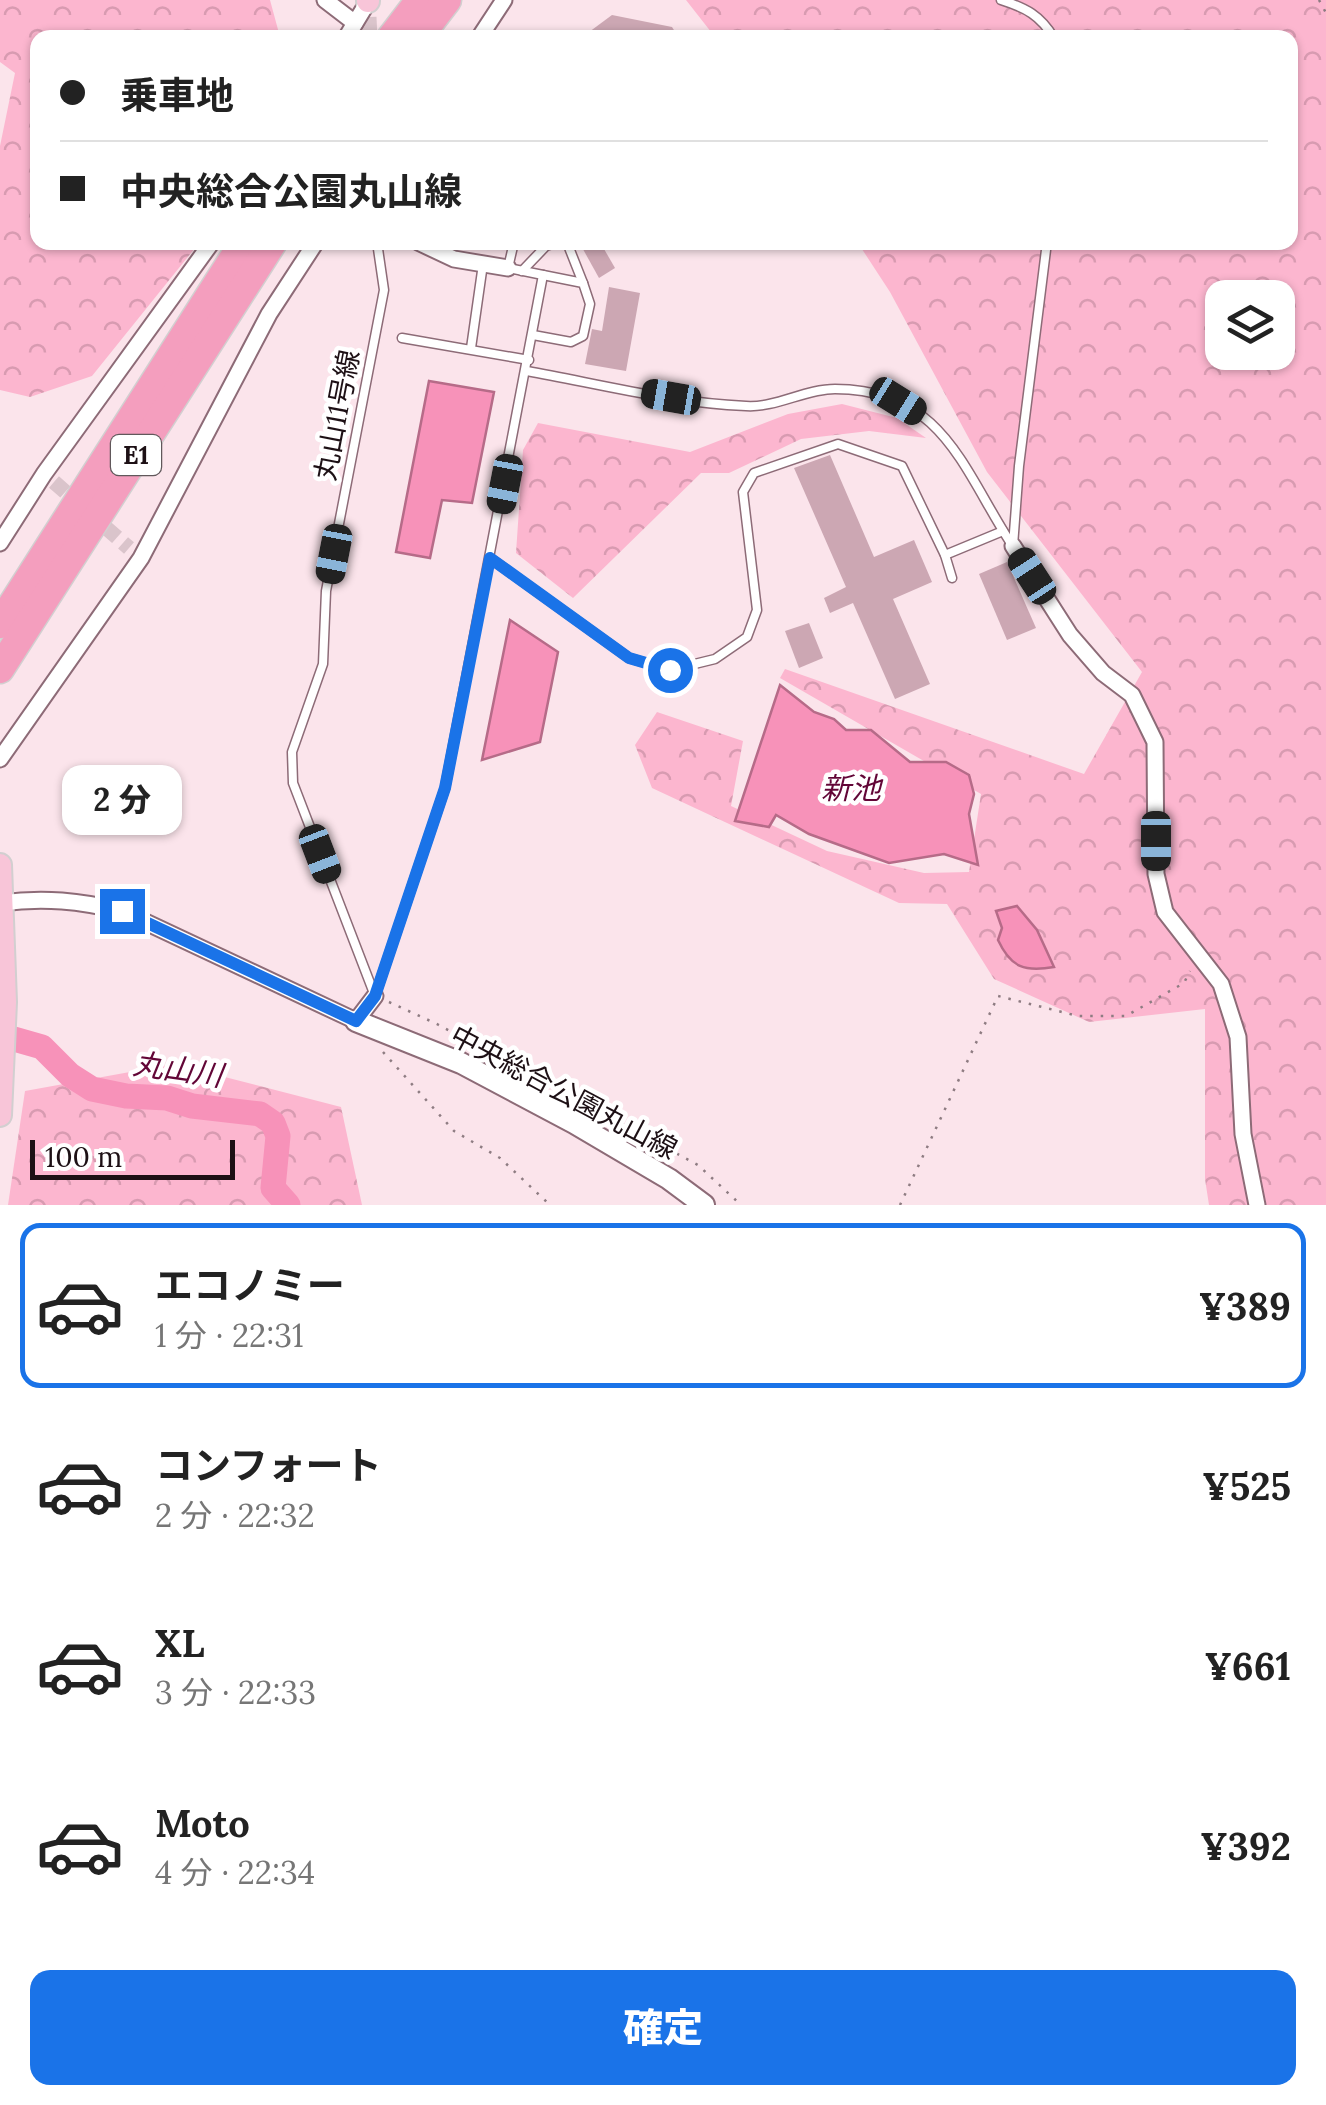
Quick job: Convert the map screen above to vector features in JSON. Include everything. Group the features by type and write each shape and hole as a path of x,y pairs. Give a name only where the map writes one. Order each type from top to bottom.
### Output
{"highway":[{"path":"397,30 420,0"},
{"path":"424,30 448,0"},
{"name":"E1","path":"0,624 239,250"},
{"name":"E1","path":"0,669 268,250"}],"main road":[{"path":"0,864 5,1002 0,1115"}],"street":[{"path":"324,0 362,13"},
{"path":"484,30 504,0"},
{"path":"0,543 206,250"},
{"path":"0,759 135,553 269,314 311,250"},
{"path":"435,250 454,259 515,270"},
{"path":"1013,546 1070,635 1103,673 1132,695 1155,742 1156,874 1164,912 1221,984 1238,1037 1243,1134 1257,1205"},
{"name":"中央総合公園丸山線","path":"1,903 39,898 81,901 122,911 356,1021 461,1063 670,1178 704,1205"},
{"path":"356,1021 375,996"}],"lane":[{"path":"1001,0 1028,8 1049,30"},
{"name":"丸山11号線","path":"375,996 293,783 292,752 322,664 326,591 384,290 378,250"},
{"path":"514,250 515,270"},
{"path":"515,270 541,250"},
{"path":"533,335 571,342 583,336 590,304 570,250"},
{"path":"1013,546 1018,466 1046,250"},
{"path":"471,348 483,264"},
{"path":"515,270 583,283"},
{"path":"375,996 445,788 543,275"},
{"path":"402,338 529,360"},
{"path":"527,371 722,405 752,407 831,389 866,391 898,401 930,420 950,441 1013,546"},
{"path":"490,558 629,658 670,670 715,659 748,637 758,610 743,492 754,473 838,444 902,466 952,578"},
{"path":"945,555 1003,530"}],"path":[{"path":"1319,0 1326,13"},
{"path":"900,1205 998,996 1078,1016 1126,1016 1184,983 1197,956"},
{"path":"375,996 437,1024 698,1165 741,1205"},
{"path":"380,1048 454,1131 500,1158 550,1205"}],"green space":[{"path":"0,0 270,0 278,30 30,30 30,250 193,250 92,376 30,397 0,390 0,146 15,73 0,62"},
{"path":"686,0 1326,0 1326,1205 1209,1205 1205,1179 1205,1009 1089,1022 994,979 947,904 899,903 652,788 635,745 657,712 743,741 731,806 827,851 924,873 969,872 981,794 780,678 785,669 1084,774 1142,672 987,472 890,292 863,250 1298,250 1298,30 710,30"},
{"path":"842,404 897,418 926,438 869,431 801,439 729,473 701,473 573,598 516,553 523,450 538,423 690,452 788,414"},
{"path":"174,1064 341,1107 362,1205 8,1205 25,1091"}],"water":[{"path":"429,381 494,392 472,503 442,500 430,558 396,552"},
{"path":"510,620 558,652 540,742 482,760"},
{"name":"新池","path":"780,685 814,712 834,719 846,730 871,730 910,762 946,762 969,775 974,794 969,814 978,865 944,854 889,863 809,834 776,815 769,827 735,821"},
{"path":"1017,906 1037,930 1054,967 1020,966 1003,949 998,940 1002,928 996,911"}],"building":[{"path":"612,15 674,30 592,30"},
{"path":"583,250 605,250 615,268 599,278"},
{"path":"609,287 640,293 626,371 585,364 592,329 602,331"},
{"path":"830,455 874,557 914,540 932,582 893,599 930,684 895,699 853,603 830,613 824,598 846,587 794,468"},
{"path":"1007,562 1036,628 1007,640 979,574"},
{"path":"809,623 823,658 799,668 785,631"}],"waterway":[{"name":"丸山川","path":"0,1035 42,1047 70,1075 92,1089 260,1114 273,1123 278,1136 273,1188 288,1205"}],"tunnel":[{"path":"369,17 370,30"},
{"path":"54,482 129,548"}],"route":[{"path":"122,911 356,1021 375,996 445,788 490,558 629,658 670,670"}]}
